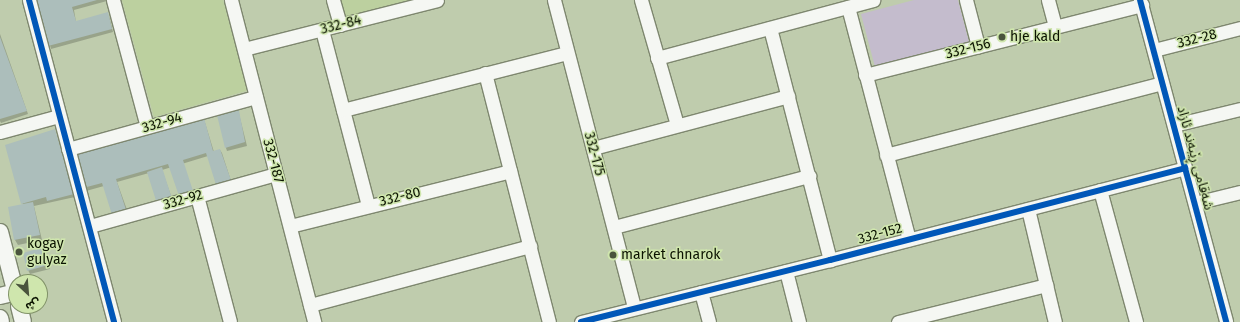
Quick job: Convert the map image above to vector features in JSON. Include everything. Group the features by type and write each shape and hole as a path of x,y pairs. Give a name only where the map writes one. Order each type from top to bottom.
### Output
{"main road":[{"path":"0,232 11,274"},
{"path":"0,318 1,322"}],"street":[{"path":"29,0 59,116 90,226 114,322"},
{"path":"113,0 147,127"},
{"name":"332-187","path":"231,0 314,322"},
{"path":"333,0 340,25"},
{"name":"332-84","path":"244,48 322,30 437,0"},
{"name":"332-175","path":"554,0 634,308"},
{"path":"641,0 677,125"},
{"path":"657,58 873,0"},
{"path":"966,0 978,46"},
{"path":"1048,0 1055,27"},
{"name":"332-156","path":"865,75 1055,27 1141,3"},
{"name":"شەقامی ڕێبەند ئازاد","path":"1141,3 1226,322"},
{"path":"848,7 909,239"},
{"path":"770,28 830,260"},
{"name":"332-28","path":"1154,50 1240,28"},
{"path":"322,30 368,205"},
{"path":"343,110 567,53"},
{"path":"485,73 549,322"},
{"path":"886,155 1162,83"},
{"path":"593,148 788,96"},
{"name":"332-94","path":"68,149 256,97"},
{"path":"1174,126 1240,109"},
{"path":"0,132 59,116"},
{"name":"332-152","path":"581,322 830,260 1185,168"},
{"name":"332-80","path":"290,226 368,205 510,171"},
{"name":"332-92","path":"90,226 276,174"},
{"path":"614,227 809,176"},
{"path":"1100,190 1136,322"},
{"path":"1195,203 1240,192"},
{"path":"197,196 230,322"},
{"path":"1028,209 1055,322"},
{"path":"310,305 530,246"},
{"path":"786,271 798,322"},
{"path":"898,322 1046,285"},
{"path":"702,292 709,322"}],"shaded area":[{"path":"122,0 223,0 247,88 246,91 154,117"},
{"path":"341,0 414,0 346,17"},
{"path":"914,0 958,0 969,42 875,67 861,14"}],"building":[{"path":"37,0 97,0 72,7 76,21 108,12 112,29 48,46"},
{"path":"0,37 27,111 0,119"},
{"path":"238,105 245,142 225,148 216,111"},
{"path":"203,114 213,151 220,149 232,183 217,188 206,153 183,160 194,194 180,199 168,164 116,179 127,213 113,218 102,183 83,188 73,151"},
{"path":"55,129 74,194 47,201 46,197 21,204 5,145"},
{"path":"162,167 173,202 158,207 147,172"},
{"path":"33,202 40,235 14,240 8,207"},
{"path":"44,247 48,265 27,271 23,253"}],"cycle path":[{"path":"29,0 114,322"},
{"path":"1140,0 1226,322"},
{"path":"581,322 830,260 1185,168"}],"place":[{"name":"hje kald","path":"1002,37"},
{"name":"kogay gulyaz","path":"19,252"},
{"name":"market chnarok","path":"613,255"}]}
